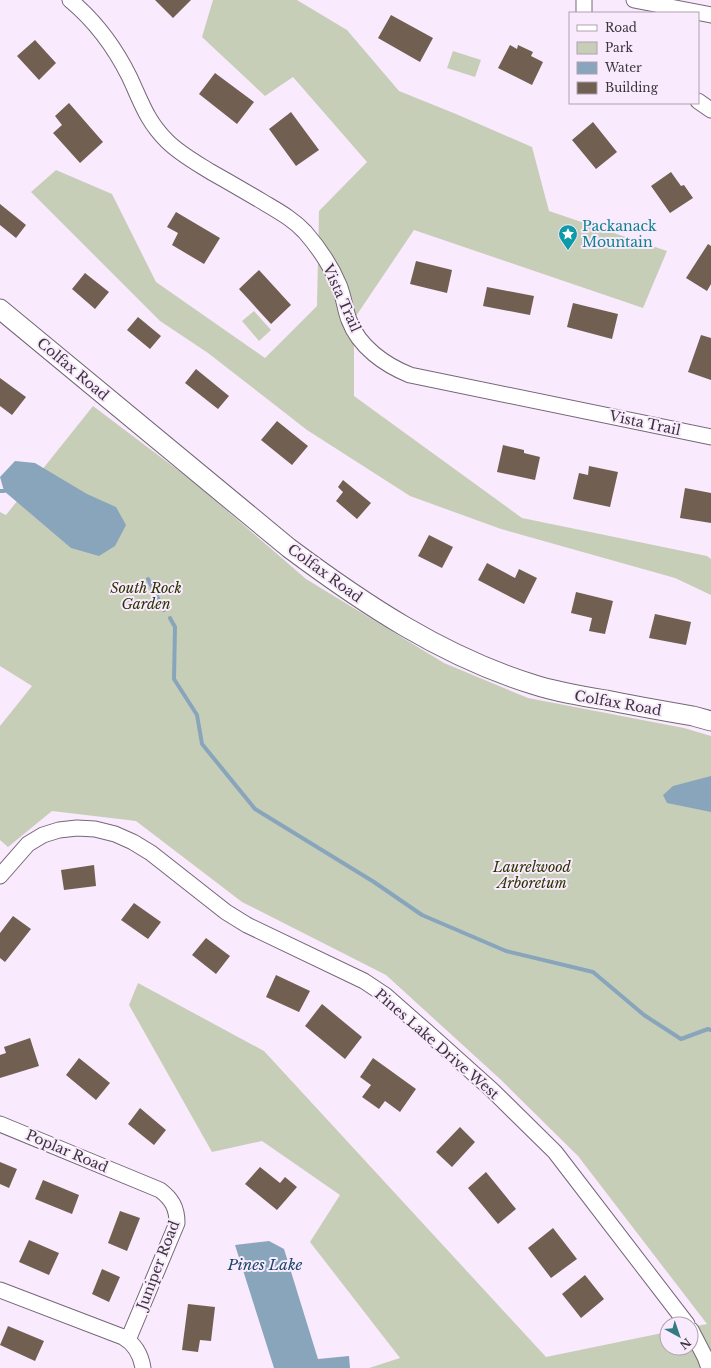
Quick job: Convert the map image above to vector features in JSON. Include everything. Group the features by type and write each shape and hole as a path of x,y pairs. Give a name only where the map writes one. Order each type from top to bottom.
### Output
{"main road":[{"name":"Colfax Road","path":"0,309 289,548 376,610 467,659 500,673 533,684 566,693 693,716 711,721"}],"street":[{"name":"Vista Trail","path":"70,0 81,9 115,52 128,76 142,108 153,125 167,141 198,165 288,216 304,231 318,248 330,267 340,287 349,320 357,335 368,349 381,360 395,369 410,375 711,437"},
{"path":"584,0 584,12"},
{"path":"634,0 696,12"},
{"path":"699,13 711,15"},
{"path":"699,102 711,110"},
{"name":"Pines Lake Drive West","path":"0,876 28,844 43,835 59,830 77,828 95,829 115,834 133,842 151,853 222,908 247,924 364,981 385,995 492,1090 555,1152 681,1316"},
{"name":"Poplar Road","path":"0,1124 134,1179"},
{"name":"Juniper Road","path":"128,1340 177,1223 177,1214 174,1205 168,1196 160,1190 134,1179"},
{"path":"0,1290 123,1337 128,1340 137,1350 143,1368"},
{"path":"699,1345 709,1368"}],"green space":[{"path":"213,0 297,0 347,30 399,91 532,147 549,211 667,251 643,308 414,230 354,319 354,396 522,518 707,556 711,559 711,595 675,578 501,529 410,496 307,430 208,353 160,321 31,192 56,170 112,194 156,282 265,358 317,306 319,211 367,162 293,77 265,96 202,37"},
{"path":"453,51 481,60 475,77 447,68"},
{"path":"254,311 271,330 259,341 242,321"},
{"name":"Laurelwood Arboretum","path":"93,406 195,483 306,579 444,663 528,698 684,728 711,736 711,1368 369,1368 400,1358 310,1242 340,1195 262,1141 212,1152 129,1005 138,983 264,1051 546,1357 659,1334 659,1356 699,1356 699,1326 707,1324 578,1156 500,1079 386,975 242,902 136,821 52,811 8,847 0,840 0,726 32,686 0,666 0,512 6,515"}],"water":[{"path":"15,461 35,463 87,494 116,507 126,525 115,546 99,556 71,548 4,491 0,477"},
{"path":"711,776 711,812 667,803 663,795 673,786"},
{"name":"Pines Lake","path":"269,1241 284,1249 318,1359 349,1356 350,1368 274,1368 235,1245"}],"building":[{"path":"155,0 191,0 173,18"},
{"path":"391,15 433,38 420,62 378,38"},
{"path":"35,40 56,63 39,80 17,56"},
{"path":"510,45 517,49 518,45 533,52 531,56 543,62 532,85 498,68"},
{"path":"215,73 254,102 237,124 199,94"},
{"path":"69,103 103,142 80,163 53,133 62,125 55,116"},
{"path":"291,112 319,150 296,166 269,129"},
{"path":"593,122 617,152 596,169 572,140"},
{"path":"671,172 681,186 684,185 693,198 670,213 651,186"},
{"path":"0,204 26,225 16,238 0,225"},
{"path":"176,212 220,238 204,264 172,245 178,233 167,227"},
{"path":"708,244 711,246 711,284 707,291 686,278"},
{"path":"416,261 452,270 447,293 410,284"},
{"path":"259,270 291,305 271,324 239,289"},
{"path":"85,273 109,292 95,309 72,289"},
{"path":"487,287 534,296 530,315 483,306"},
{"path":"573,303 618,314 612,339 567,327"},
{"path":"138,317 161,336 150,349 127,330"},
{"path":"701,335 711,338 711,380 688,372"},
{"path":"196,369 229,396 218,409 185,383"},
{"path":"0,378 26,397 12,415 0,406"},
{"path":"277,421 308,446 292,465 261,440"},
{"path":"503,445 524,450 524,453 540,457 535,480 497,472"},
{"path":"589,466 618,472 610,507 573,499 579,473 588,475"},
{"path":"343,480 371,503 357,519 336,501 343,492 338,487"},
{"path":"685,488 711,493 711,523 680,518"},
{"path":"429,535 453,547 442,568 418,556"},
{"path":"487,563 515,578 519,569 537,578 524,604 478,580"},
{"path":"576,592 613,601 605,634 589,631 592,618 571,613"},
{"path":"655,614 691,622 686,645 649,638"},
{"path":"94,865 96,886 64,890 61,870"},
{"path":"134,903 161,922 148,939 121,920"},
{"path":"13,916 31,929 5,962 0,958 0,933"},
{"path":"206,938 230,956 216,974 192,955"},
{"path":"276,975 310,991 299,1012 266,997"},
{"path":"322,1004 362,1037 345,1059 305,1026"},
{"path":"30,1038 39,1066 0,1078 0,1055 6,1053 4,1047"},
{"path":"79,1058 110,1083 96,1100 66,1075"},
{"path":"373,1058 416,1089 400,1112 385,1101 379,1109 362,1097 371,1085 360,1077"},
{"path":"140,1108 166,1130 154,1145 128,1124"},
{"path":"460,1127 475,1142 452,1167 436,1152"},
{"path":"0,1162 17,1169 9,1188 0,1184"},
{"path":"260,1167 280,1183 285,1177 297,1187 277,1210 245,1184"},
{"path":"486,1172 516,1209 498,1224 468,1188"},
{"path":"43,1180 79,1195 72,1214 35,1199"},
{"path":"120,1211 140,1218 127,1251 108,1243"},
{"path":"553,1228 577,1259 551,1278 528,1248"},
{"path":"29,1240 59,1253 49,1275 19,1262"},
{"path":"102,1269 120,1277 109,1302 92,1294"},
{"path":"585,1275 604,1299 581,1318 562,1294"},
{"path":"188,1304 215,1307 211,1341 200,1340 198,1352 182,1350"},
{"path":"8,1326 44,1341 35,1361 0,1345"}],"waterway":[{"path":"148,579 164,610"},
{"path":"170,618 175,627 174,679 197,715 202,744 255,809 374,882 422,915 506,951 593,972 644,1015 681,1039 708,1029 711,1030"}],"place":[{"name":"Packanack Mountain","path":"568,251"}],"park label":[{"name":"South Rock Garden","path":"146,596"}]}
